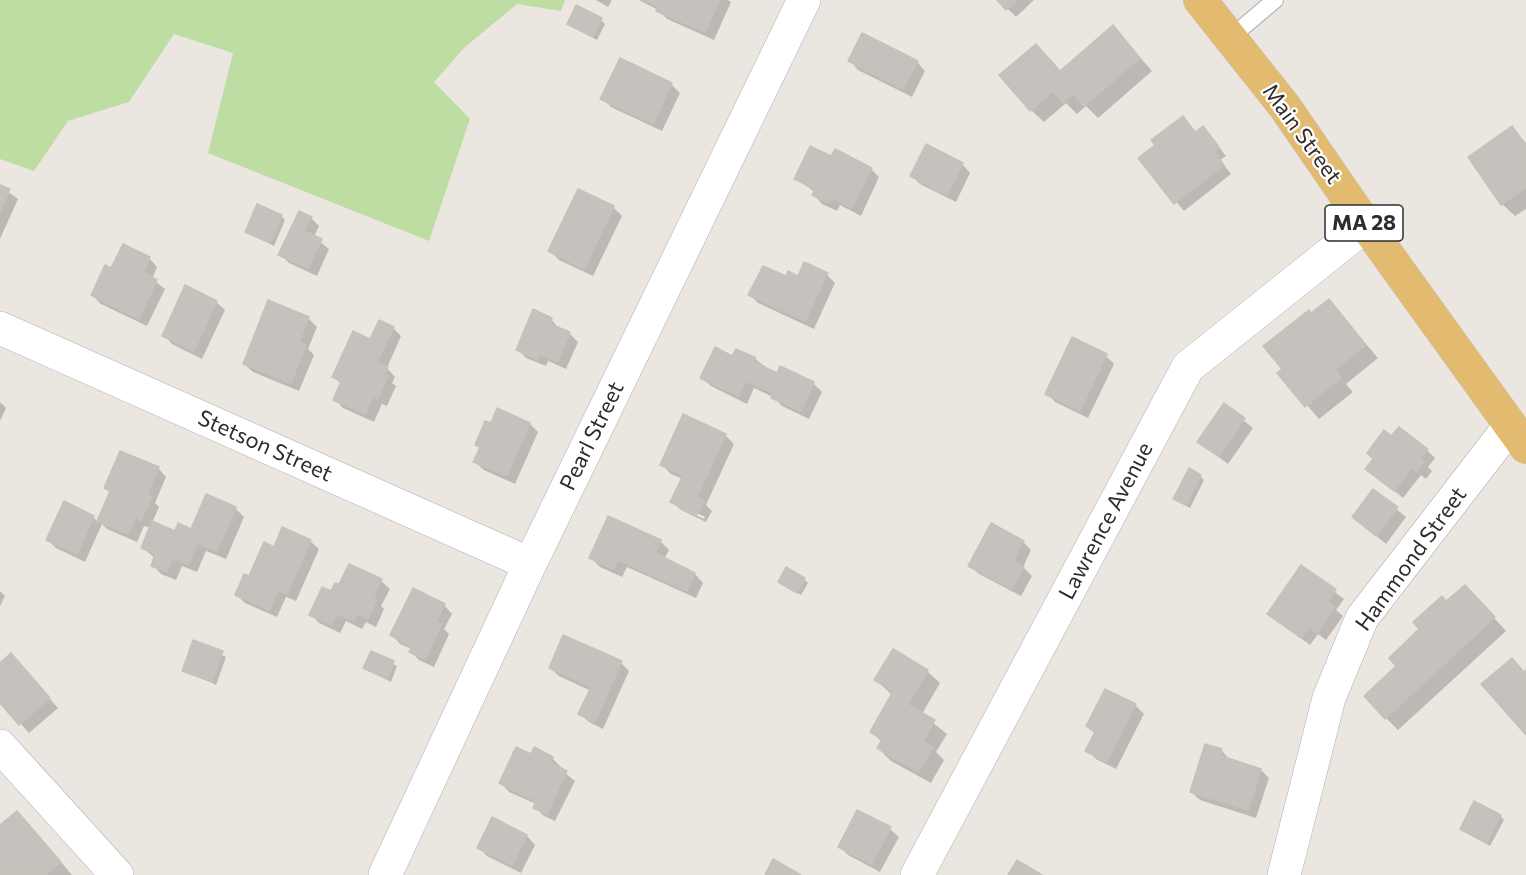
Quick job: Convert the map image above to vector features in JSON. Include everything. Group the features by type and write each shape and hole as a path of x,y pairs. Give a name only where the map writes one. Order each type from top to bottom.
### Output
{"main road":[{"name":"Main Street","path":"1200,0 1285,107 1366,225 1518,437"}],"street":[{"name":"Pearl Street","path":"385,875 530,564 804,0"},
{"name":"Lawrence Avenue","path":"917,875 1188,367 1366,225"},
{"name":"Stetson Street","path":"0,328 530,564"},
{"name":"Hammond Street","path":"1284,875 1329,698 1362,618 1518,437"},
{"path":"0,747 117,875"}],"lane":[{"path":"1230,38 1275,0"}],"green space":[{"path":"0,0 565,0 561,11 517,4 464,48 434,82 470,119 429,241 208,153 233,53 174,34 129,102 68,121 34,171 0,159"}],"building":[{"path":"643,0 720,0 705,32 656,11 658,6"},
{"path":"997,0 1017,0 1006,10"},
{"path":"576,5 602,18 593,37 567,24"},
{"path":"1113,25 1140,58 1084,106 1073,94 1063,103 1053,91 1030,111 999,75 1036,44 1060,71"},
{"path":"862,33 918,61 903,89 848,61"},
{"path":"620,58 672,83 653,124 600,99"},
{"path":"1183,116 1195,132 1203,126 1219,147 1213,151 1224,165 1174,204 1138,158 1155,145 1151,140"},
{"path":"1512,126 1526,146 1526,187 1501,205 1468,157"},
{"path":"926,144 963,163 947,195 910,176"},
{"path":"810,146 831,156 835,149 872,168 852,208 831,198 829,203 812,195 815,189 794,179"},
{"path":"0,185 10,189 0,212"},
{"path":"578,189 614,206 584,269 548,251"},
{"path":"257,204 282,215 270,243 245,232"},
{"path":"299,211 312,217 304,231 322,239 308,268 278,255"},
{"path":"123,244 150,257 143,272 157,280 139,319 91,295 105,265 111,268"},
{"path":"804,262 828,273 805,321 748,295 763,266 786,276 788,271 798,276"},
{"path":"185,285 217,301 194,351 162,336"},
{"path":"1329,299 1366,345 1335,370 1341,378 1305,407 1277,373 1282,369 1263,346 1309,310 1311,313"},
{"path":"268,300 309,317 299,342 306,345 291,383 243,364"},
{"path":"533,309 552,318 550,324 570,332 558,362 540,354 537,359 516,350"},
{"path":"379,320 394,327 377,362 388,367 384,374 388,376 378,399 373,396 365,414 333,400 341,381 332,377 353,331 370,339"},
{"path":"1072,337 1107,354 1080,411 1045,394"},
{"path":"715,347 732,356 736,349 756,358 754,362 777,373 780,366 814,382 801,411 771,398 773,393 746,381 739,396 700,378"},
{"path":"1224,403 1245,418 1219,457 1197,442"},
{"path":"497,408 530,423 507,476 473,462 480,447 475,445 485,421 491,423"},
{"path":"683,414 726,434 697,497 704,501 697,515 670,502 683,475 660,465"},
{"path":"1399,427 1428,449 1420,458 1424,461 1417,472 1412,467 1394,491 1365,469 1373,459 1367,453 1384,430 1391,436"},
{"path":"120,451 159,467 147,495 152,497 141,520 135,518 128,534 97,521 110,491 104,488"},
{"path":"1189,468 1201,475 1186,505 1173,499"},
{"path":"1373,489 1398,507 1376,536 1352,517"},
{"path":"206,494 236,507 217,551 197,543 188,565 173,558 167,572 151,566 155,554 141,548 152,521 175,531 178,523 191,529"},
{"path":"64,501 94,516 77,554 46,540"},
{"path":"608,516 661,540 655,553 695,573 687,591 618,560 614,569 589,558"},
{"path":"991,523 1024,541 1013,561 1024,566 1012,589 968,566"},
{"path":"282,527 311,540 287,594 278,590 269,610 235,595 244,574 249,576 264,542 274,547"},
{"path":"349,564 382,579 373,598 377,599 368,619 357,614 354,621 337,614 332,625 309,615 322,587 331,591 335,583 339,584"},
{"path":"1301,565 1336,589 1328,602 1335,607 1317,633 1309,627 1301,638 1267,614"},
{"path":"786,567 805,578 797,593 778,582"},
{"path":"1465,585 1495,617 1385,719 1364,696 1396,666 1389,658 1419,629 1413,622 1442,596 1446,601"},
{"path":"413,588 445,604 436,621 442,624 425,659 409,652 412,646 390,635"},
{"path":"563,635 622,661 595,722 578,714 591,687 549,668"},
{"path":"193,640 223,651 212,682 182,671"},
{"path":"893,649 928,670 908,705 935,720 923,741 933,747 918,772 877,748 882,739 870,732 893,691 874,680"},
{"path":"371,651 394,661 387,679 363,668"},
{"path":"11,653 50,698 19,725 0,703 0,663"},
{"path":"1512,658 1524,672 1526,670 1526,735 1481,684"},
{"path":"1105,689 1136,704 1107,762 1085,751 1095,732 1086,726"},
{"path":"1205,744 1222,749 1219,755 1261,769 1248,810 1190,792"},
{"path":"516,747 531,754 534,747 553,757 551,763 567,771 547,814 533,808 536,801 499,783"},
{"path":"1474,801 1501,815 1486,843 1460,829"},
{"path":"857,810 891,827 872,864 838,847"},
{"path":"17,811 61,862 46,875 0,875 0,825"},
{"path":"492,817 527,835 512,865 477,848"},
{"path":"773,859 801,875 765,875"},
{"path":"1017,860 1042,875 1008,875"}]}
